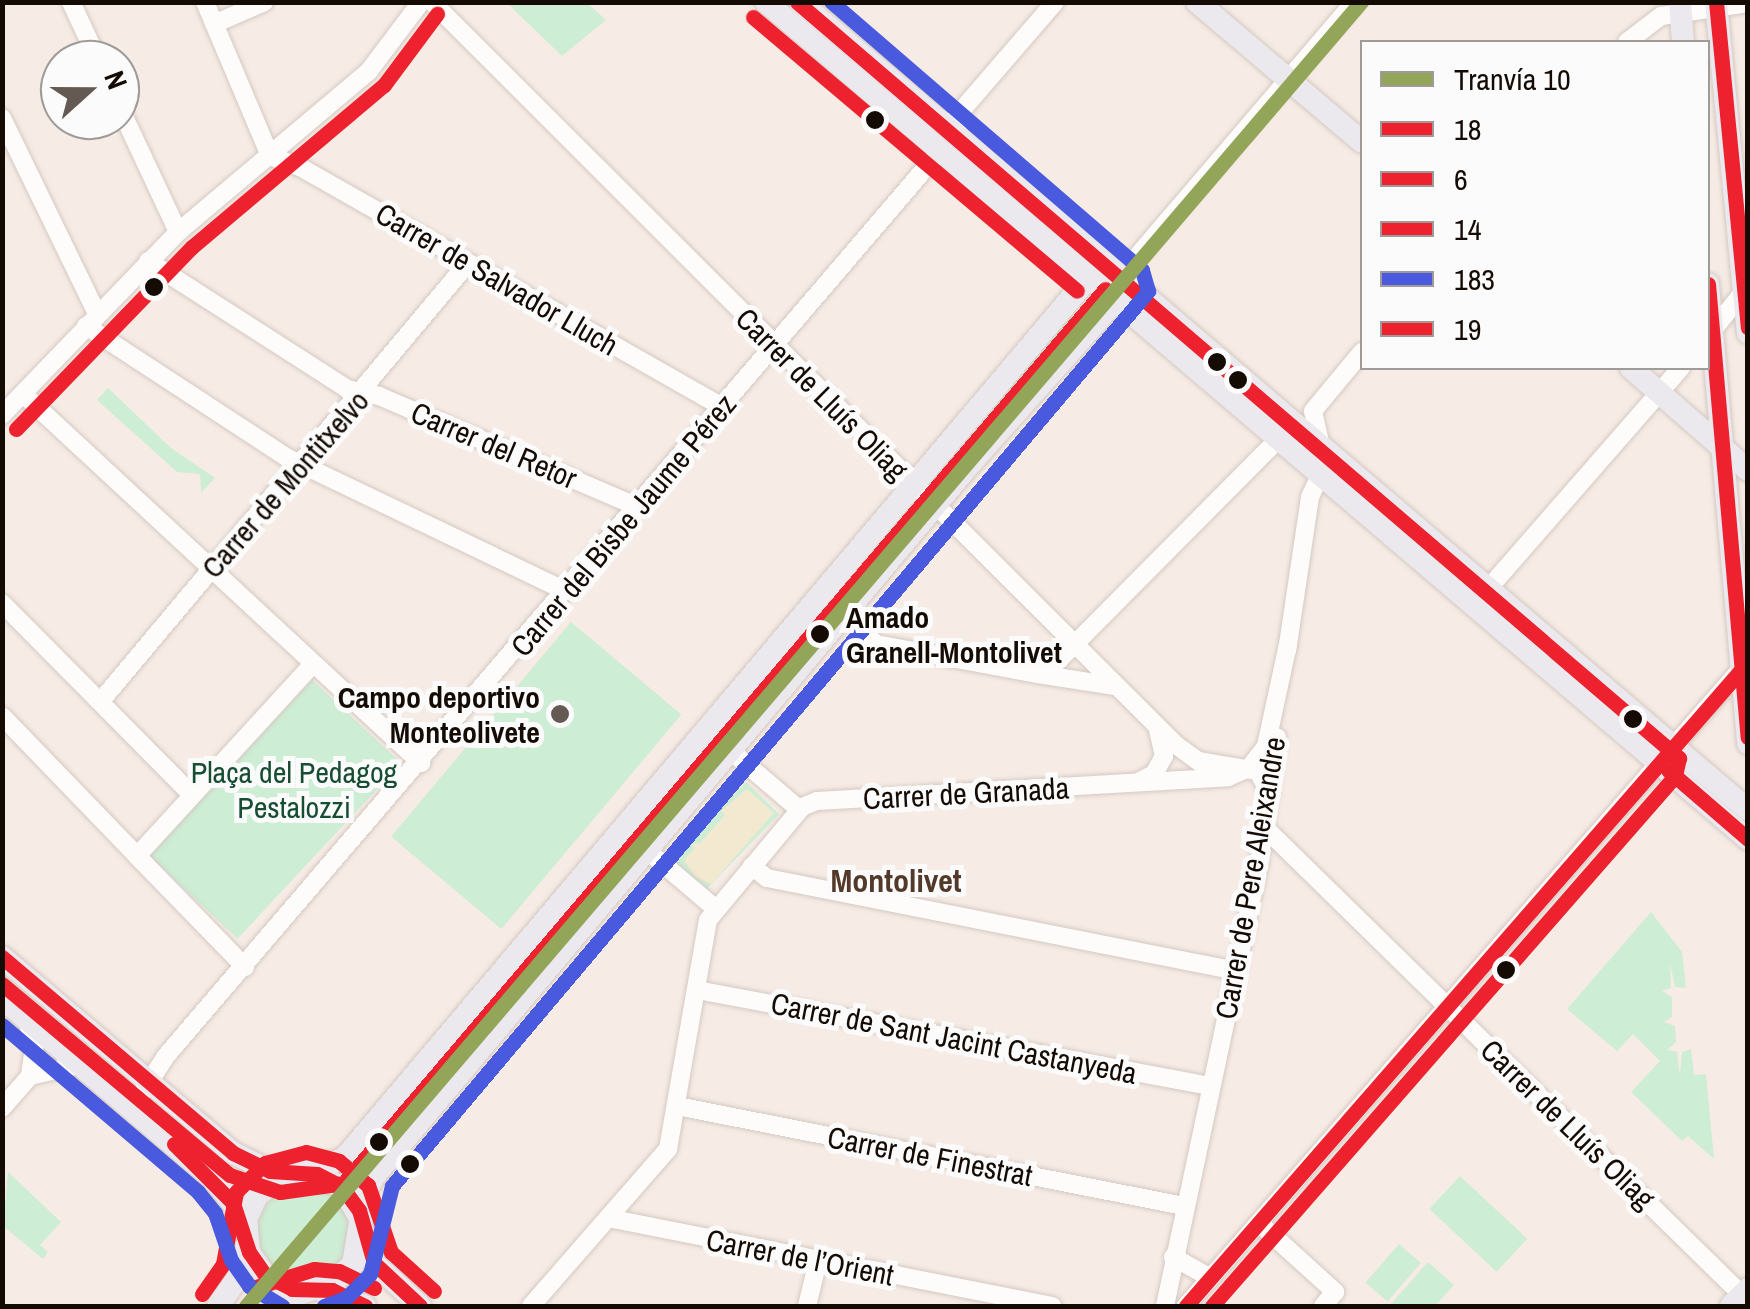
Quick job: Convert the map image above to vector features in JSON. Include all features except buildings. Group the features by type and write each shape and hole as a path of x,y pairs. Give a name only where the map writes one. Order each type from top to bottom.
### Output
{"main road":[{"path":"766,2 950,145 1101,272 1322,474 1748,810"},
{"path":"800,2 950,145"},
{"path":"1197,2 1360,140"},
{"path":"1716,4 1742,227 1748,332"},
{"path":"1680,8 1684,40"},
{"path":"218,1306 242,1272 258,1195 300,1173 344,1159 913,486 1101,272"},
{"path":"1124,293 1323,450 1481,597"},
{"path":"262,1306 334,1282 353,1264 374,1175 936,507 1124,293"},
{"path":"1710,334 1745,664 1748,744"},
{"path":"1633,370 1748,470"},
{"path":"1671,749 1748,839"},
{"path":"4,963 240,1158 342,1187 362,1226 374,1263 420,1306"},
{"path":"2,998 221,1188 264,1276 309,1290 332,1290 365,1306"}],"street":[{"path":"72,2 89,40"},
{"path":"205,2 270,156"},
{"path":"214,24 264,2"},
{"path":"2,415 178,232 369,71 422,2"},
{"name":"Carrer de Lluís Oliag","path":"432,2 1154,724 1198,761 1249,768"},
{"path":"950,145 955,118 1055,2"},
{"path":"1101,272 1134,260 1354,2"},
{"path":"1629,40 1654,19 1680,8 1748,3"},
{"path":"2,118 92,320 301,462 566,591"},
{"path":"135,140 178,232"},
{"name":"Carrer del Bisbe Jaume Pérez","path":"148,1081 636,506 950,145"},
{"name":"Carrer de Salvador Lluch","path":"270,156 722,407"},
{"name":"Carrer del Retor","path":"148,261 364,393 636,506"},
{"name":"Carrer de Montitxelvo","path":"100,702 301,462 364,393 468,264"},
{"path":"1710,334 1746,289"},
{"name":"Carrer de Pere Aleixandre","path":"1164,1306 1265,828 1310,497 1322,474 1323,450 1313,412 1360,354"},
{"path":"1481,597 1678,370"},
{"path":"23,394 212,568 311,666 421,763"},
{"path":"1038,674 1074,647 1279,438"},
{"path":"2,603 191,794"},
{"path":"847,616 876,644 1115,686"},
{"path":"1269,793 1264,776 1249,768 1266,746 1288,644"},
{"path":"1186,1306 1745,664"},
{"path":"137,856 311,666"},
{"path":"2,716 245,968"},
{"path":"1135,783 1154,774 1164,756 1154,724"},
{"path":"531,1306 662,1159 677,1106 714,908 796,814 732,752"},
{"name":"Carrer de Granada","path":"796,814 817,801 1218,779 1249,768"},
{"name":"Carrer de Lluís Oliag","path":"1265,828 1740,1297"},
{"path":"623,830 714,908"},
{"path":"752,866 767,878 1236,971"},
{"name":"Carrer de Sant Jacint Castanyeda","path":"697,990 1210,1086"},
{"path":"2,1108 30,1076 34,1046 27,1018"},
{"path":"30,1076 82,1064"},
{"path":"143,1117 138,1098 148,1081"},
{"name":"Carrer de Finestrat","path":"677,1106 1184,1206"},
{"name":"Carrer de l’Orient","path":"608,1218 1052,1306"},
{"path":"1259,1223 1329,1299"},
{"path":"1173,1258 1211,1278"},
{"path":"808,1306 818,1261"}],"green space":[{"path":"507,3 587,3 606,20 562,56"},
{"path":"1072,314 1081,322 945,481 972,435 937,476"},
{"path":"108,388 171,448 215,478 201,493 200,474 177,472 97,400"},
{"path":"571,622 681,715 501,929 391,836"},
{"name":"Plaça del Pedagog Pestalozzi","path":"312,680 401,763 238,939 148,856"},
{"path":"746,782 779,814 705,890 672,858"},
{"path":"1651,912 1682,952 1686,988 1675,987 1670,963 1671,988 1662,991 1672,997 1672,1017 1664,1022 1675,1026 1676,1042 1667,1050 1677,1052 1680,1076 1682,1052 1691,1049 1694,1075 1706,1074 1714,1159 1688,1136 1682,1141 1631,1092 1660,1061 1633,1034 1617,1051 1567,1009"},
{"path":"8,1172 61,1222 40,1245 48,1252 43,1259 3,1226"},
{"path":"1460,1176 1527,1239 1497,1272 1429,1209"},
{"path":"303,1187 320,1191 335,1201 345,1216 349,1233 345,1250 335,1265 320,1275 303,1279 286,1275 271,1265 261,1250 257,1233 261,1216 271,1201 286,1191"},
{"path":"1399,1244 1421,1263 1387,1302 1366,1282"},
{"path":"1428,1262 1454,1285 1435,1306 1389,1306"}],"sand":[{"path":"747,789 774,813 711,884 695,877 684,860 695,848 691,844 700,843 725,815 721,811"}],"tram line":[{"name":"10","path":"246,1306 1361,2"}],"transit line":[{"name":"14","path":"797,2 1679,758 1675,776 1212,1306"},
{"name":"183","path":"324,1306 346,1298 370,1274 392,1186 1148,291 1142,270 831,2"},
{"name":"19","path":"1716,2 1748,327"},
{"name":"6","path":"16,429 192,247 384,85 437,14"},
{"name":"6","path":"753,17 1077,291"},
{"name":"6","path":"2,984 230,1175 280,1192 344,1183 1105,289"},
{"name":"19","path":"1710,307 1748,737"},
{"name":"18","path":"1186,1306 1748,662"},
{"name":"18","path":"1668,770 1748,839"},
{"name":"18","path":"2,957 233,1153 270,1171 317,1174 342,1187 359,1210 374,1263 420,1306"},
{"name":"183","path":"2,1025 198,1192 215,1213 231,1260 249,1286 282,1306"},
{"name":"18","path":"174,1144 233,1203 249,1252 265,1275 292,1289 332,1290 365,1306"},
{"name":"14","path":"202,1294 223,1264 236,1192 265,1163 306,1152 339,1161 368,1185 391,1252 434,1291"},
{"name":"14","path":"256,1287 314,1269 339,1271 374,1288"}],"place":[{"name":"Amado Granell-Montolivet","path":"820,634"},
{"name":"Campo deportivo Monteolivete","path":"560,714"}],"district":[{"name":"Montolivet","path":"896,881"}]}
